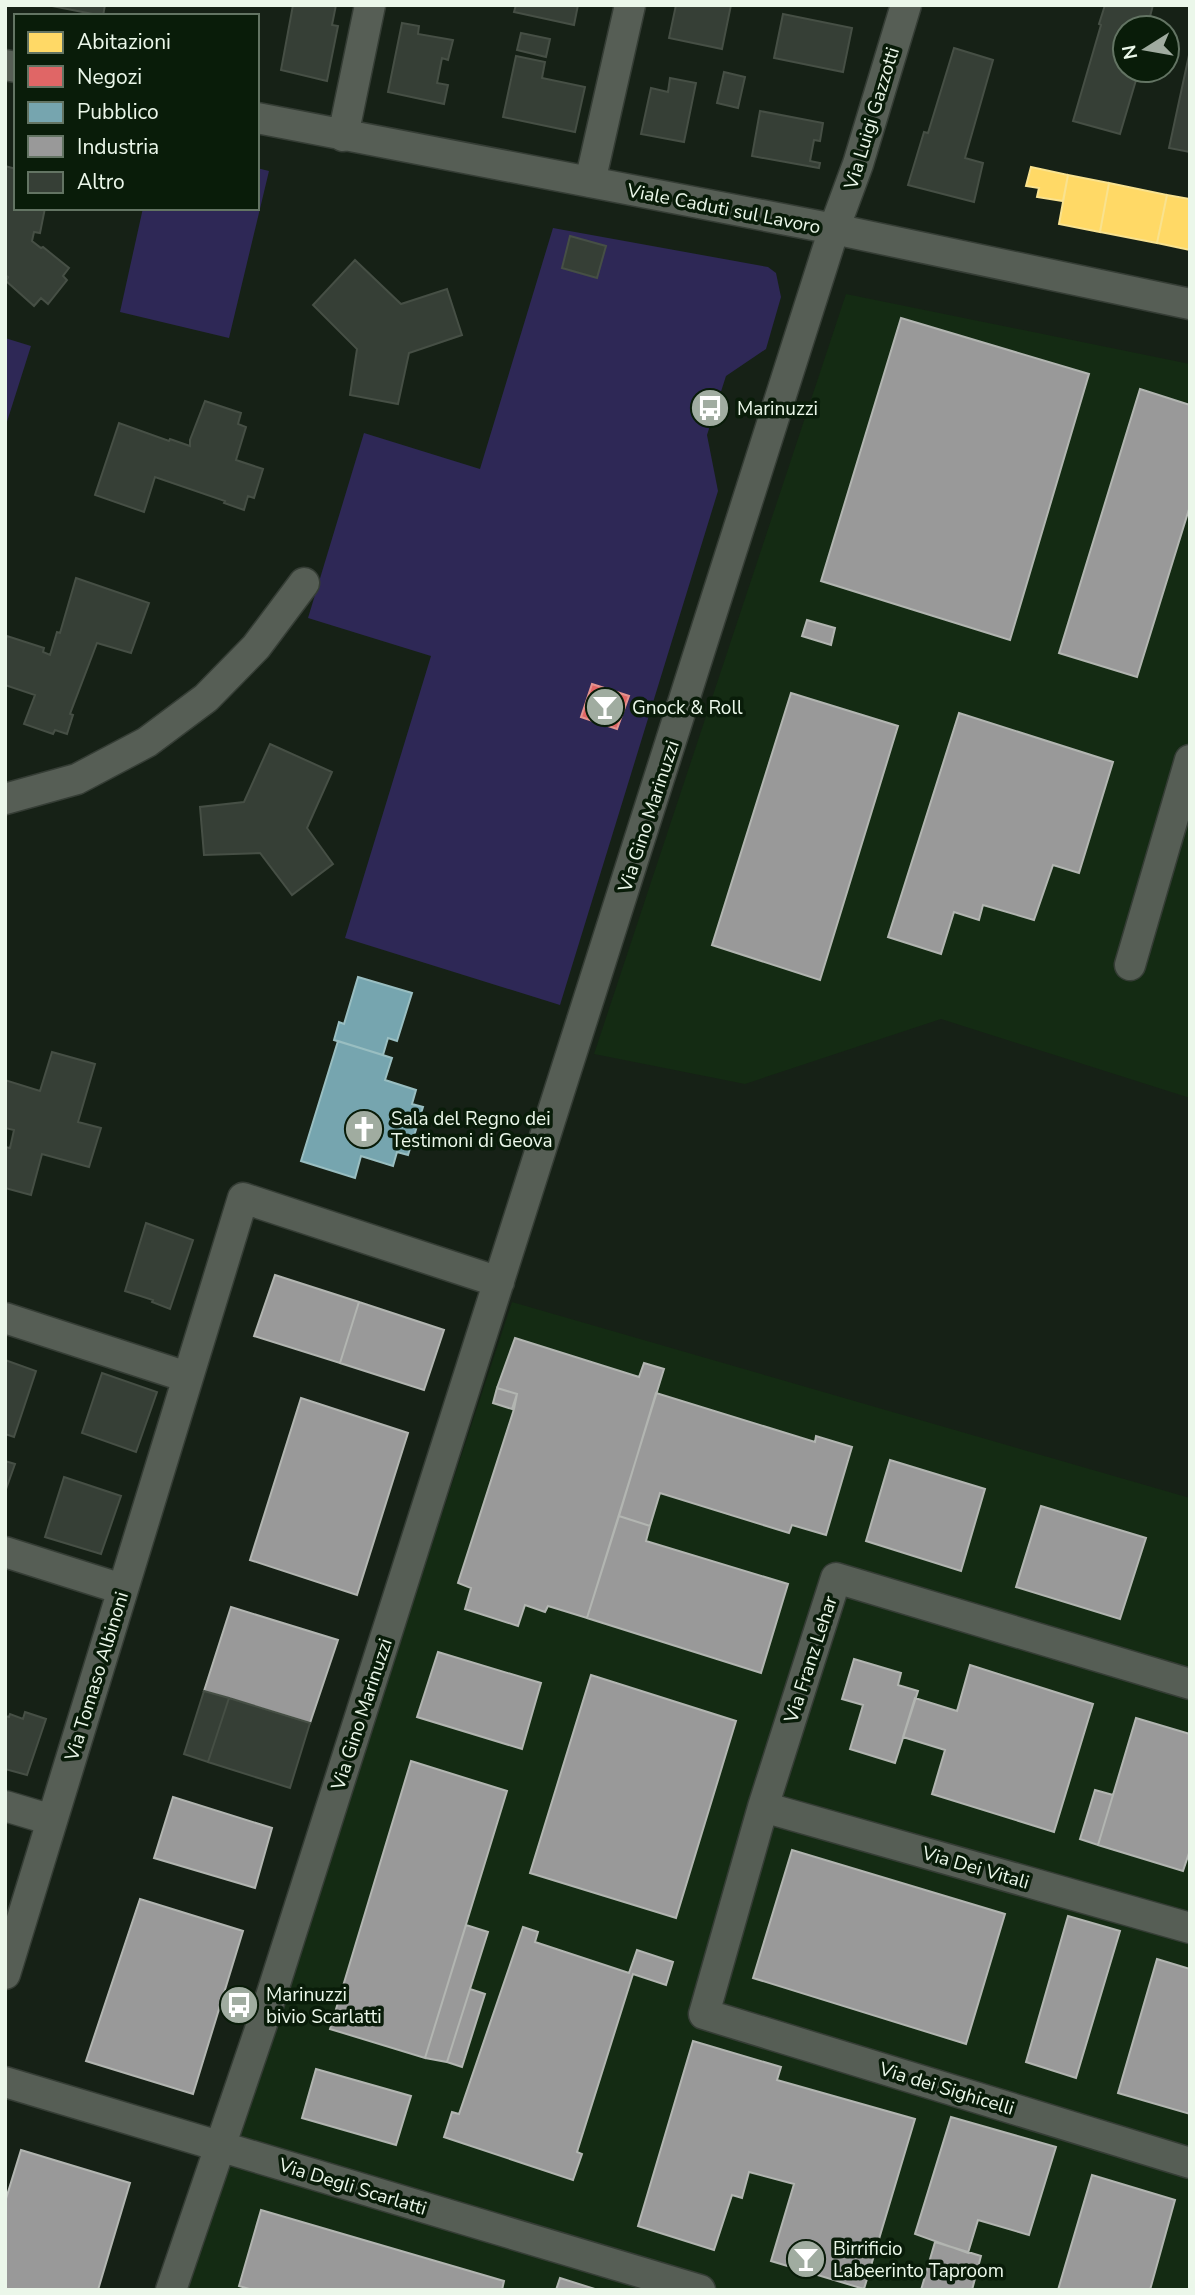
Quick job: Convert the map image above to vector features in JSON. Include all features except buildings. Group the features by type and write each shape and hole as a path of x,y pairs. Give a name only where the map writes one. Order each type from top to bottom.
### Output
{"street":[{"path":"343,136 370,5"},
{"path":"590,183 630,5"},
{"name":"Via Luigi Gazzotti","path":"834,229 858,164 906,5"},
{"name":"Viale Caduti sul Lavoro","path":"259,118 834,229 1190,304"},
{"name":"Via Gino Marinuzzi","path":"171,2290 266,2012 834,229"},
{"path":"5,799 77,779 147,742 214,690 256,647 304,583"},
{"path":"1130,965 1190,760"},
{"name":"Via Tomaso Albinoni","path":"5,1974 243,1198 499,1282"},
{"path":"5,1318 187,1377"},
{"path":"5,1552 122,1589"},
{"name":"Via Franz Lehar","path":"704,2014 763,1807 836,1578 1190,1684"},
{"path":"5,1806 52,1820"},
{"name":"Via Dei Vitali","path":"763,1807 1190,1928"},
{"name":"Via dei Sighicelli","path":"704,2014 1190,2162"},
{"name":"Via Degli Scarlatti","path":"5,2082 700,2290"}],"shaded area":[{"path":"259,168 269,171 229,338 120,312 143,210 259,210"},
{"path":"553,228 768,267 776,273 781,297 766,349 726,376 707,435 718,491 560,1005 345,938 431,656 308,618 364,433 480,469"},
{"path":"846,294 1190,364 1190,1098 941,1019 745,1084 594,1054"},
{"path":"5,338 31,346 5,428"},
{"path":"512,1302 1190,1498 1190,2290 186,2290"}],"place":[{"name":"Marinuzzi","path":"710,408"},
{"name":"Gnock & Roll","path":"605,707"},
{"name":"Sala del Regno dei Testimoni di Geova","path":"364,1129"},
{"name":"Marinuzzi bivio Scarlatti","path":"239,2005"},
{"name":"Birrificio Labeerinto Taproom","path":"806,2259"}]}
